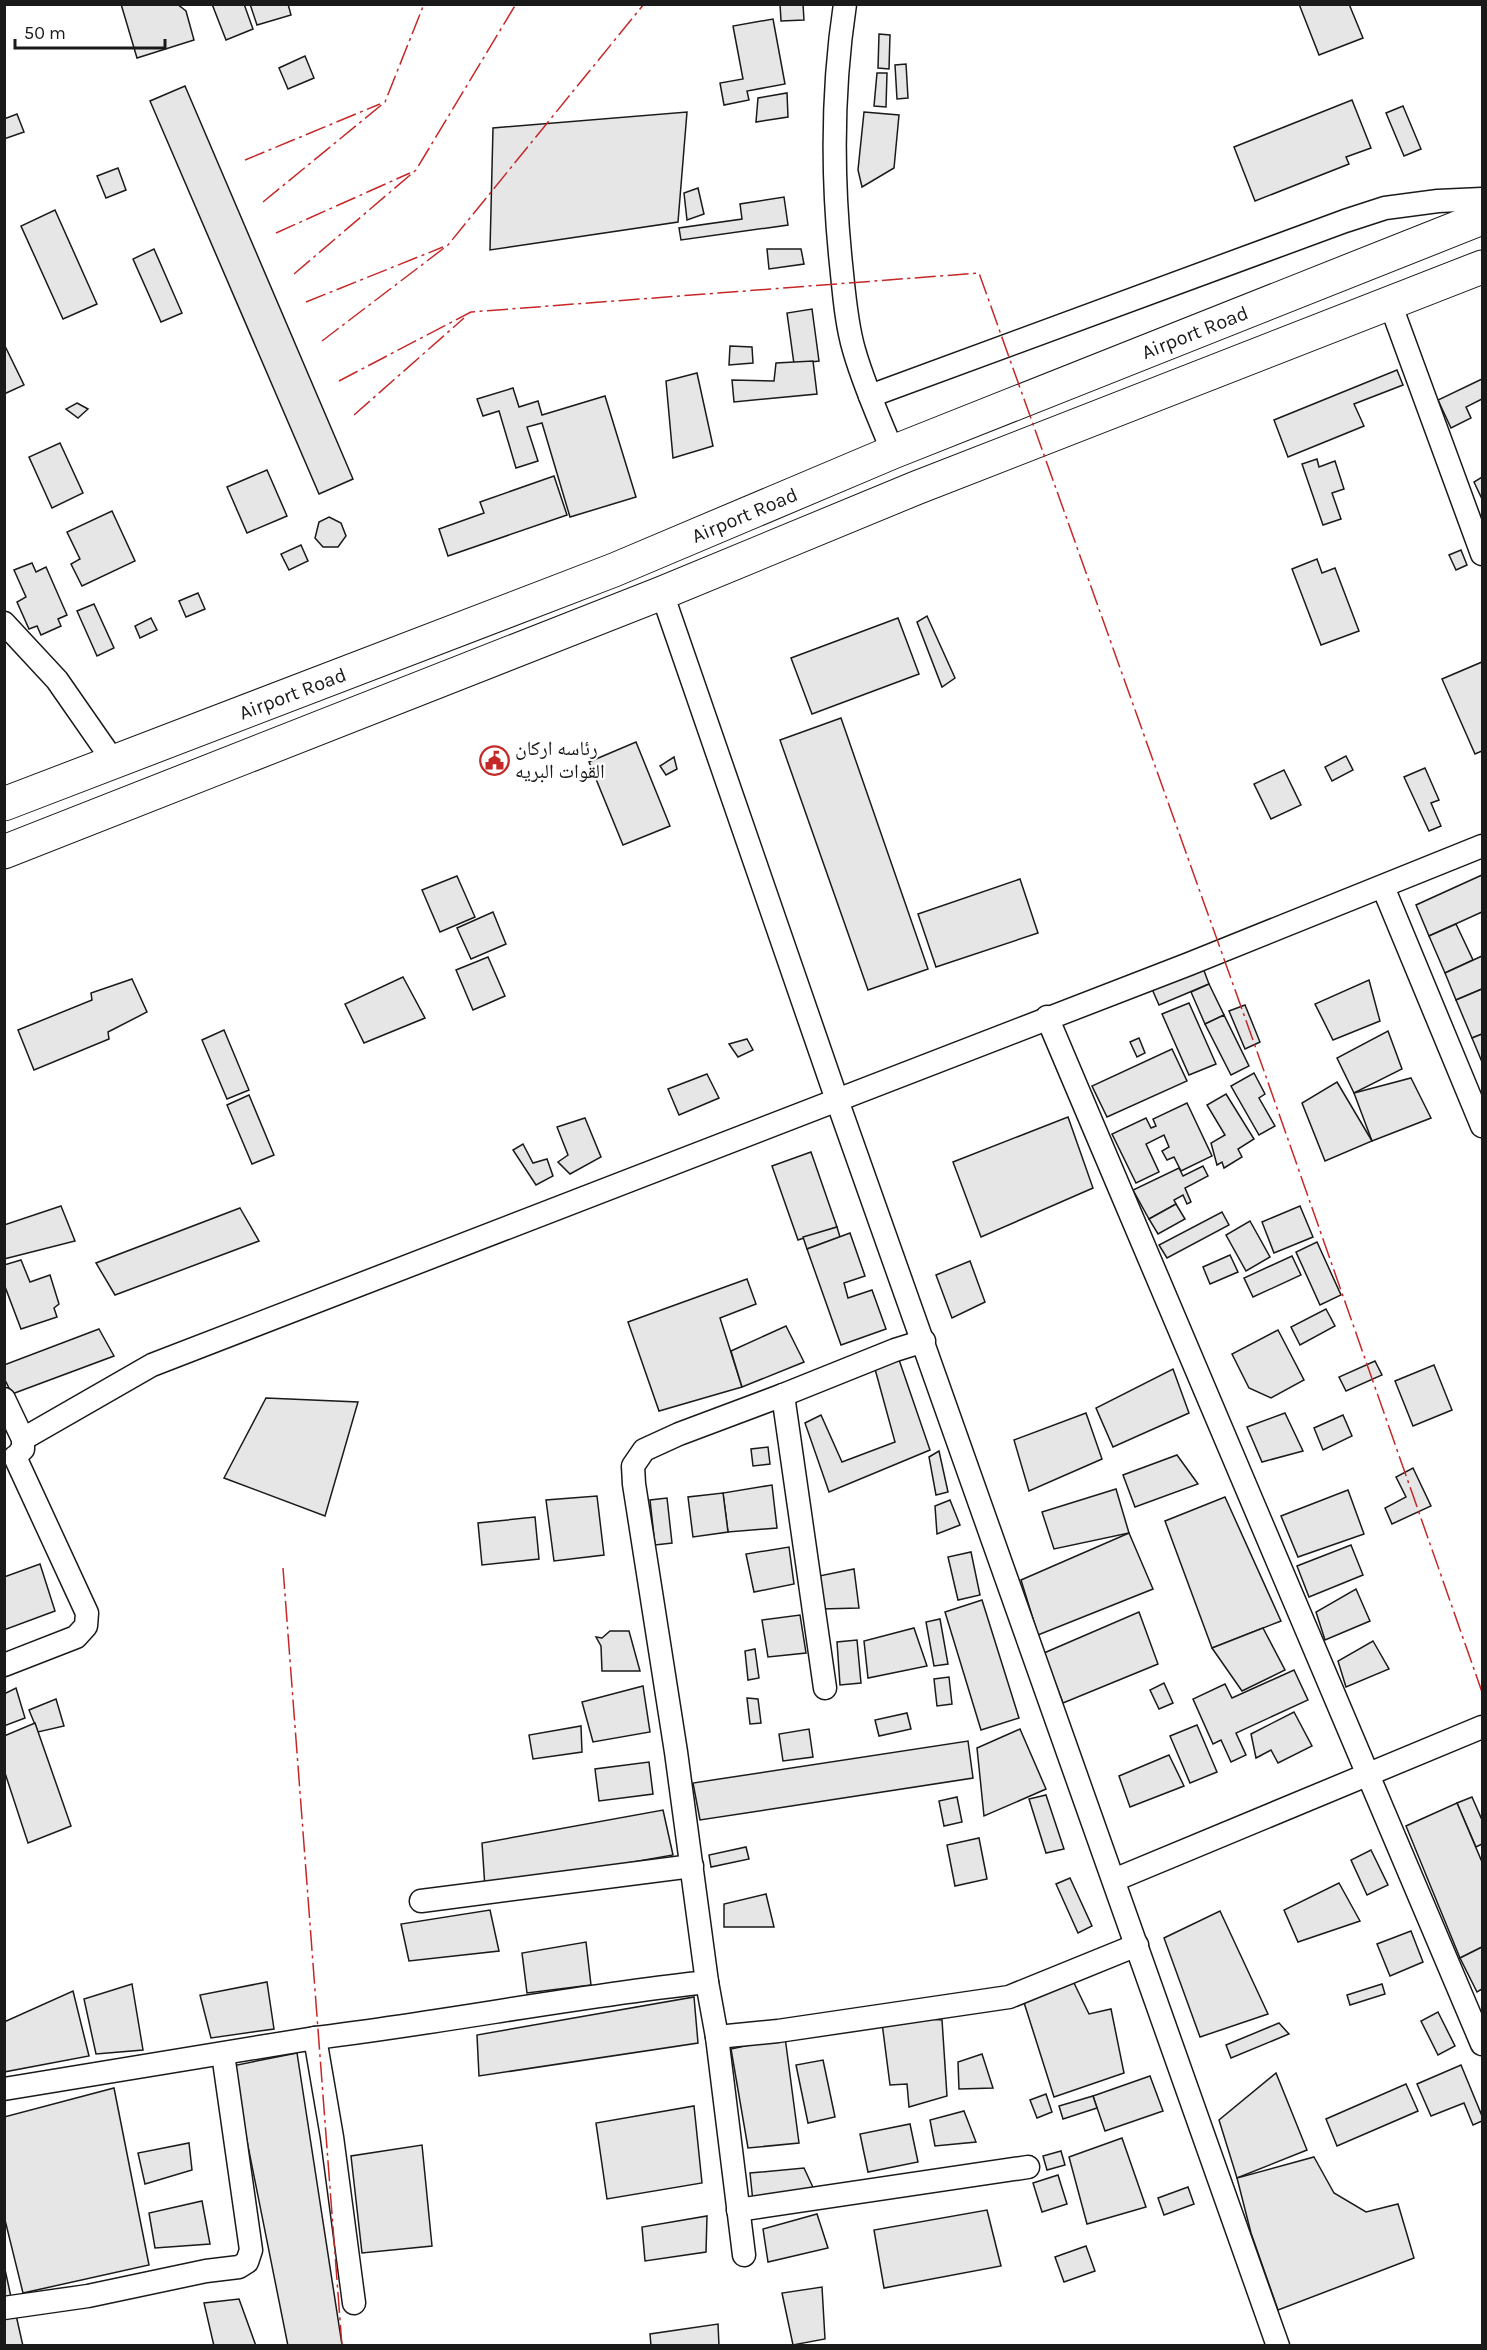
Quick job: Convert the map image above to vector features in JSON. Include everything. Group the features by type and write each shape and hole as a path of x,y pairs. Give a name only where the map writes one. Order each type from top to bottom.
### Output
{"highway":[{"name":"Airport Road","path":"4,804 614,570 893,452 1482,218"},
{"name":"Airport Road","path":"4,852 662,593 916,488 1482,267"}],"street":[{"path":"845,4 837,62 835,124 839,241 853,348 893,452"},
{"path":"870,396 1385,208 1438,201 1482,199"},
{"path":"1390,303 1482,554"},
{"path":"662,593 837,1100 1278,2346"},
{"path":"4,623 57,680 114,762"},
{"path":"14,1452 152,1365 1383,887 1482,846"},
{"path":"1383,887 1482,1126"},
{"path":"1047,1017 1482,2044"},
{"path":"744,2255 717,2037 707,1982 633,1466 644,1450 678,1434 895,1350 924,1341"},
{"path":"783,1395 825,1688"},
{"path":"4,1399 14,1452 87,1613 86,1626 76,1637 4,1665"},
{"path":"1114,1880 1482,1727"},
{"path":"422,1901 692,1866"},
{"path":"717,2037 778,2031 998,2000 1021,1993 1137,1945"},
{"path":"4,2089 315,2038 395,2028 643,1989 707,1982"},
{"path":"315,2038 332,2137 354,2303"},
{"path":"4,2308 88,2296 206,2271 238,2267 247,2262 251,2250 223,2054"},
{"path":"738,2210 1028,2168"}],"building":[{"path":"121,4 177,4 186,11 194,40 137,58"},
{"path":"212,4 244,4 253,29 226,40"},
{"path":"250,4 288,4 291,15 257,25"},
{"path":"780,4 803,4 804,20 781,21"},
{"path":"1299,4 1349,4 1363,38 1319,55"},
{"path":"773,19 785,84 747,91 749,100 724,105 720,83 743,79 733,26"},
{"path":"879,34 890,35 889,69 878,68"},
{"path":"305,56 314,78 288,89 279,68"},
{"path":"906,64 908,98 897,99 895,65"},
{"path":"877,73 887,73 886,107 874,106"},
{"path":"185,86 353,479 319,494 150,101"},
{"path":"787,93 788,117 756,122 758,98"},
{"path":"1352,100 1371,148 1346,157 1349,164 1255,201 1234,147"},
{"path":"1403,106 1421,149 1404,156 1386,113"},
{"path":"687,112 678,222 490,250 493,128"},
{"path":"864,112 899,115 894,168 862,187 858,170"},
{"path":"17,114 24,132 4,139 4,119"},
{"path":"118,168 126,190 106,198 97,176"},
{"path":"698,188 704,214 687,220 684,193"},
{"path":"784,197 788,225 681,240 679,228 742,219 740,204"},
{"path":"55,210 97,304 63,319 21,226"},
{"path":"154,249 182,313 161,322 133,259"},
{"path":"767,249 801,249 804,264 769,269"},
{"path":"812,309 819,361 794,364 787,313"},
{"path":"4,344 24,385 4,394"},
{"path":"730,346 752,347 753,363 729,365"},
{"path":"813,361 817,394 734,402 732,380 774,381 776,363"},
{"path":"1397,370 1403,385 1354,404 1364,426 1288,457 1274,420"},
{"path":"697,373 713,446 673,458 666,381"},
{"path":"1482,379 1482,399 1466,407 1471,418 1451,428 1438,400"},
{"path":"513,388 519,407 538,401 542,415 605,396 636,497 570,517 542,423 527,427 538,461 516,468 499,411 483,416 477,399"},
{"path":"77,403 88,409 78,418 66,409"},
{"path":"60,443 83,493 52,508 29,457"},
{"path":"1317,459 1319,467 1335,461 1344,489 1332,493 1341,519 1323,525 1302,464"},
{"path":"267,470 287,516 247,533 227,487"},
{"path":"554,476 567,515 448,556 439,529 484,513 480,502"},
{"path":"1482,477 1482,499 1474,482"},
{"path":"112,511 135,561 82,586 71,564 80,559 67,532"},
{"path":"329,517 341,523 346,536 338,547 323,547 315,538 319,522"},
{"path":"301,545 308,561 289,570 281,554"},
{"path":"1461,550 1467,565 1456,570 1449,555"},
{"path":"1317,559 1322,573 1335,568 1359,631 1321,645 1292,569"},
{"path":"32,563 36,572 46,567 67,615 58,619 61,626 41,635 37,626 29,629 17,602 26,597 14,570"},
{"path":"198,593 205,609 186,617 179,601"},
{"path":"94,604 114,648 97,656 77,611"},
{"path":"927,616 955,678 942,687 917,622"},
{"path":"151,618 157,630 140,638 135,626"},
{"path":"898,618 919,674 812,714 791,658"},
{"path":"1482,662 1482,751 1475,754 1442,679"},
{"path":"841,718 928,969 868,990 780,740"},
{"path":"636,742 670,826 623,845 589,762"},
{"path":"1346,756 1353,770 1332,781 1325,767"},
{"path":"674,757 677,769 666,775 660,766"},
{"path":"1425,768 1439,800 1431,803 1441,826 1429,831 1404,777"},
{"path":"1284,770 1301,805 1271,819 1254,784"},
{"path":"1482,875 1482,912 1429,936 1416,905"},
{"path":"457,876 475,917 440,932 422,890"},
{"path":"1020,879 1038,933 936,967 918,914"},
{"path":"493,912 506,944 471,959 457,928"},
{"path":"1456,924 1473,960 1445,973 1429,936"},
{"path":"1482,956 1482,989 1456,1000 1445,973"},
{"path":"488,957 505,996 473,1010 456,970"},
{"path":"1203,968 1209,984 1159,1005 1152,989"},
{"path":"403,977 425,1018 364,1043 345,1004"},
{"path":"132,979 147,1012 108,1032 109,1039 34,1070 18,1030 92,1000 91,993"},
{"path":"1369,980 1380,1021 1333,1040 1315,1004"},
{"path":"1209,984 1224,1015 1205,1024 1191,992"},
{"path":"1482,989 1482,1034 1472,1038 1456,1000"},
{"path":"1189,1003 1216,1064 1189,1075 1162,1014"},
{"path":"1245,1005 1260,1042 1245,1049 1229,1011"},
{"path":"1224,1015 1249,1066 1231,1075 1205,1024"},
{"path":"224,1030 249,1090 227,1099 202,1040"},
{"path":"1388,1031 1402,1069 1354,1093 1337,1058"},
{"path":"1482,1034 1482,1062 1472,1038"},
{"path":"1139,1038 1145,1053 1137,1057 1130,1042"},
{"path":"747,1039 753,1050 738,1057 729,1044"},
{"path":"1172,1049 1187,1081 1107,1117 1092,1086"},
{"path":"1254,1073 1265,1094 1259,1098 1275,1126 1259,1135 1231,1086"},
{"path":"707,1074 719,1098 679,1115 668,1089"},
{"path":"1411,1078 1431,1118 1372,1141 1354,1093"},
{"path":"1337,1082 1372,1141 1325,1161 1302,1103"},
{"path":"1226,1094 1254,1139 1238,1149 1242,1157 1224,1168 1222,1162 1217,1165 1211,1143 1225,1135 1207,1105"},
{"path":"249,1095 274,1155 252,1164 227,1105"},
{"path":"1187,1103 1212,1156 1181,1171 1174,1157 1167,1160 1162,1151 1169,1147 1164,1135 1146,1144 1159,1172 1136,1183 1112,1134 1146,1118 1151,1128 1156,1126 1153,1119"},
{"path":"1068,1117 1093,1188 981,1237 953,1162"},
{"path":"585,1118 601,1157 570,1174 558,1162 568,1155 557,1127"},
{"path":"523,1144 533,1163 547,1159 553,1176 536,1185 513,1150"},
{"path":"811,1152 837,1227 798,1240 772,1166"},
{"path":"1203,1166 1208,1176 1185,1188 1191,1202 1187,1204 1183,1195 1174,1200 1176,1204 1149,1219 1133,1190 1179,1168 1183,1176"},
{"path":"1176,1204 1185,1219 1158,1234 1149,1219"},
{"path":"61,1206 75,1241 4,1259 4,1225"},
{"path":"1300,1206 1313,1237 1274,1253 1262,1222"},
{"path":"240,1208 259,1241 115,1295 96,1263"},
{"path":"1222,1212 1229,1225 1167,1258 1159,1245"},
{"path":"1250,1221 1270,1257 1246,1271 1226,1235"},
{"path":"837,1227 840,1237 807,1249 803,1237"},
{"path":"850,1233 865,1276 844,1283 848,1298 872,1290 886,1329 841,1345 807,1249"},
{"path":"1317,1242 1341,1295 1320,1305 1296,1252"},
{"path":"1230,1255 1238,1272 1210,1284 1203,1267"},
{"path":"1292,1256 1301,1275 1253,1297 1244,1278"},
{"path":"21,1260 30,1282 50,1275 59,1304 54,1308 57,1317 21,1329 4,1284 4,1265"},
{"path":"970,1261 985,1302 952,1318 936,1275"},
{"path":"747,1279 756,1304 720,1318 742,1387 659,1411 628,1322"},
{"path":"1326,1309 1335,1326 1300,1345 1291,1327"},
{"path":"786,1326 804,1362 742,1387 731,1351"},
{"path":"99,1329 114,1356 12,1394 4,1378 4,1365"},
{"path":"1278,1330 1304,1380 1271,1398 1249,1388 1232,1354"},
{"path":"896,1351 930,1450 829,1492 805,1423 821,1415 842,1462 895,1442 875,1369"},
{"path":"1375,1361 1382,1375 1346,1391 1339,1377"},
{"path":"1434,1365 1452,1410 1413,1426 1395,1381"},
{"path":"1173,1369 1189,1413 1113,1447 1096,1408"},
{"path":"266,1398 358,1402 325,1516 224,1478"},
{"path":"1086,1413 1102,1459 1029,1491 1014,1440"},
{"path":"1285,1413 1303,1451 1262,1462 1247,1427"},
{"path":"1343,1415 1352,1436 1323,1450 1314,1428"},
{"path":"768,1447 770,1464 753,1466 751,1449"},
{"path":"939,1451 948,1492 936,1495 929,1457"},
{"path":"1177,1455 1198,1484 1135,1507 1123,1475"},
{"path":"1413,1468 1431,1506 1392,1524 1385,1508 1406,1497 1396,1477"},
{"path":"772,1485 777,1528 728,1532 723,1493"},
{"path":"1116,1489 1129,1533 1054,1549 1042,1512"},
{"path":"1348,1490 1364,1534 1298,1557 1281,1516"},
{"path":"723,1493 728,1532 693,1537 688,1497"},
{"path":"597,1496 604,1555 554,1561 546,1500"},
{"path":"1225,1497 1281,1621 1212,1648 1165,1521"},
{"path":"667,1498 672,1543 655,1545 650,1500"},
{"path":"950,1500 960,1525 937,1534 935,1506"},
{"path":"535,1517 539,1559 482,1565 478,1523"},
{"path":"1129,1533 1153,1589 1038,1635 1021,1580"},
{"path":"1351,1545 1363,1575 1309,1597 1297,1566"},
{"path":"789,1547 794,1584 754,1592 746,1554"},
{"path":"971,1552 980,1595 958,1600 948,1557"},
{"path":"40,1564 55,1611 4,1630 4,1577"},
{"path":"854,1569 859,1608 821,1609 819,1576"},
{"path":"1356,1589 1370,1621 1325,1640 1316,1612"},
{"path":"982,1600 1019,1718 981,1730 945,1612"},
{"path":"1139,1612 1158,1664 1063,1703 1044,1653"},
{"path":"800,1615 806,1653 768,1657 762,1620"},
{"path":"940,1619 948,1664 934,1666 926,1622"},
{"path":"914,1628 927,1666 868,1678 864,1641"},
{"path":"1263,1628 1285,1670 1242,1691 1212,1648"},
{"path":"610,1631 629,1631 640,1671 602,1671 601,1646 596,1637 602,1638"},
{"path":"857,1640 861,1683 840,1685 837,1642"},
{"path":"1373,1641 1389,1669 1346,1687 1338,1661"},
{"path":"755,1649 759,1678 748,1680 745,1651"},
{"path":"1294,1670 1308,1700 1236,1733 1246,1755 1231,1762 1221,1740 1213,1744 1193,1699 1225,1684 1232,1698"},
{"path":"949,1677 952,1704 937,1706 934,1679"},
{"path":"1164,1683 1173,1703 1159,1709 1150,1690"},
{"path":"643,1686 650,1732 593,1742 582,1702"},
{"path":"16,1688 25,1718 4,1726 4,1694"},
{"path":"747,1698 758,1699 761,1723 750,1724"},
{"path":"56,1699 64,1726 38,1732 29,1710"},
{"path":"1294,1712 1312,1746 1278,1763 1271,1750 1256,1758 1251,1734"},
{"path":"907,1713 911,1729 879,1736 875,1720"},
{"path":"35,1723 71,1826 28,1843 4,1770 4,1736"},
{"path":"1197,1725 1217,1772 1190,1783 1170,1736"},
{"path":"581,1726 582,1752 533,1759 529,1735"},
{"path":"809,1729 813,1757 783,1761 779,1734"},
{"path":"1020,1729 1046,1789 984,1816 977,1748"},
{"path":"968,1741 973,1778 700,1820 693,1783"},
{"path":"1169,1755 1184,1786 1130,1807 1119,1776"},
{"path":"649,1762 653,1794 599,1801 595,1769"},
{"path":"1046,1795 1064,1849 1046,1853 1029,1799"},
{"path":"957,1797 962,1822 944,1826 939,1801"},
{"path":"1472,1797 1482,1820 1482,1844 1476,1847 1457,1803"},
{"path":"1457,1803 1482,1862 1482,1947 1460,1958 1406,1826"},
{"path":"663,1810 673,1855 485,1888 482,1843"},
{"path":"979,1838 987,1879 955,1886 947,1845"},
{"path":"746,1847 749,1859 711,1867 709,1855"},
{"path":"1371,1850 1388,1885 1367,1895 1351,1860"},
{"path":"1070,1878 1092,1926 1078,1933 1056,1884"},
{"path":"1339,1883 1360,1921 1298,1942 1284,1910"},
{"path":"766,1894 774,1927 724,1927 724,1904"},
{"path":"490,1910 499,1951 409,1961 401,1924"},
{"path":"1220,1911 1268,2014 1200,2037 1164,1938"},
{"path":"1411,1931 1423,1962 1390,1976 1377,1944"},
{"path":"586,1942 591,1985 527,1993 522,1953"},
{"path":"1482,1947 1482,1989 1477,1992 1460,1958"},
{"path":"267,1982 274,2029 211,2038 200,1995"},
{"path":"1074,1983 1089,2014 1111,2009 1124,2073 1054,2097 1021,1993"},
{"path":"132,1984 143,2050 96,2054 84,1999"},
{"path":"1382,1984 1385,1994 1350,2005 1347,1995"},
{"path":"73,1991 89,2056 4,2072 4,2022"},
{"path":"694,1997 698,2043 479,2076 477,2035"},
{"path":"1438,2012 1455,2046 1438,2055 1421,2021"},
{"path":"881,2015 942,2020 947,2096 909,2107 907,2084 890,2085"},
{"path":"1279,2023 1289,2034 1231,2058 1226,2045"},
{"path":"785,2037 799,2143 748,2148 731,2049"},
{"path":"297,2053 342,2345 288,2346 232,2066"},
{"path":"982,2054 993,2088 959,2089 958,2062"},
{"path":"823,2060 835,2117 808,2123 796,2065"},
{"path":"1461,2065 1482,2116 1482,2121 1473,2125 1464,2103 1431,2116 1417,2084"},
{"path":"1276,2073 1307,2150 1237,2178 1219,2120"},
{"path":"1150,2076 1163,2111 1105,2131 1093,2096"},
{"path":"1406,2084 1418,2111 1337,2146 1326,2119"},
{"path":"114,2088 149,2265 23,2293 4,2216 4,2117"},
{"path":"1046,2094 1052,2112 1037,2118 1030,2100"},
{"path":"1093,2096 1097,2108 1063,2119 1059,2106"},
{"path":"694,2106 702,2183 607,2199 596,2123"},
{"path":"964,2111 976,2142 935,2146 930,2120"},
{"path":"910,2124 918,2162 868,2172 860,2134"},
{"path":"1122,2138 1146,2207 1087,2224 1069,2157"},
{"path":"189,2143 192,2170 145,2184 138,2153"},
{"path":"422,2145 432,2246 362,2253 351,2156"},
{"path":"1061,2151 1065,2165 1047,2170 1043,2156"},
{"path":"1314,2157 1334,2193 1366,2212 1398,2204 1414,2258 1278,2310 1251,2233 1237,2178"},
{"path":"804,2168 817,2196 753,2202 750,2173"},
{"path":"1058,2175 1067,2204 1042,2212 1033,2183"},
{"path":"1188,2187 1194,2204 1164,2215 1158,2198"},
{"path":"202,2201 210,2244 155,2248 149,2213"},
{"path":"987,2210 1001,2266 884,2288 874,2230"},
{"path":"817,2214 828,2248 768,2262 763,2229"},
{"path":"707,2216 706,2252 645,2261 642,2227"},
{"path":"1086,2246 1095,2271 1064,2282 1055,2257"},
{"path":"4,2265 11,2297 4,2297"},
{"path":"822,2287 825,2339 793,2345 782,2293"},
{"path":"239,2299 256,2346 214,2346 204,2303"},
{"path":"16,2315 23,2346 4,2346 4,2317"},
{"path":"718,2324 719,2346 651,2346 650,2334"}],"power":[{"path":"263,202 385,102 424,4"},
{"path":"294,274 416,170 516,4"},
{"path":"322,341 448,245 644,4"},
{"path":"245,160 380,104"},
{"path":"276,233 410,173"},
{"path":"306,302 443,247"},
{"path":"339,381 471,312 979,273 1264,1071 1482,1692"},
{"path":"354,415 464,318"},
{"path":"283,1568 342,2346"}],"place":[{"name":"رئاسه اركان القوات البريه","path":"494,760"}]}
